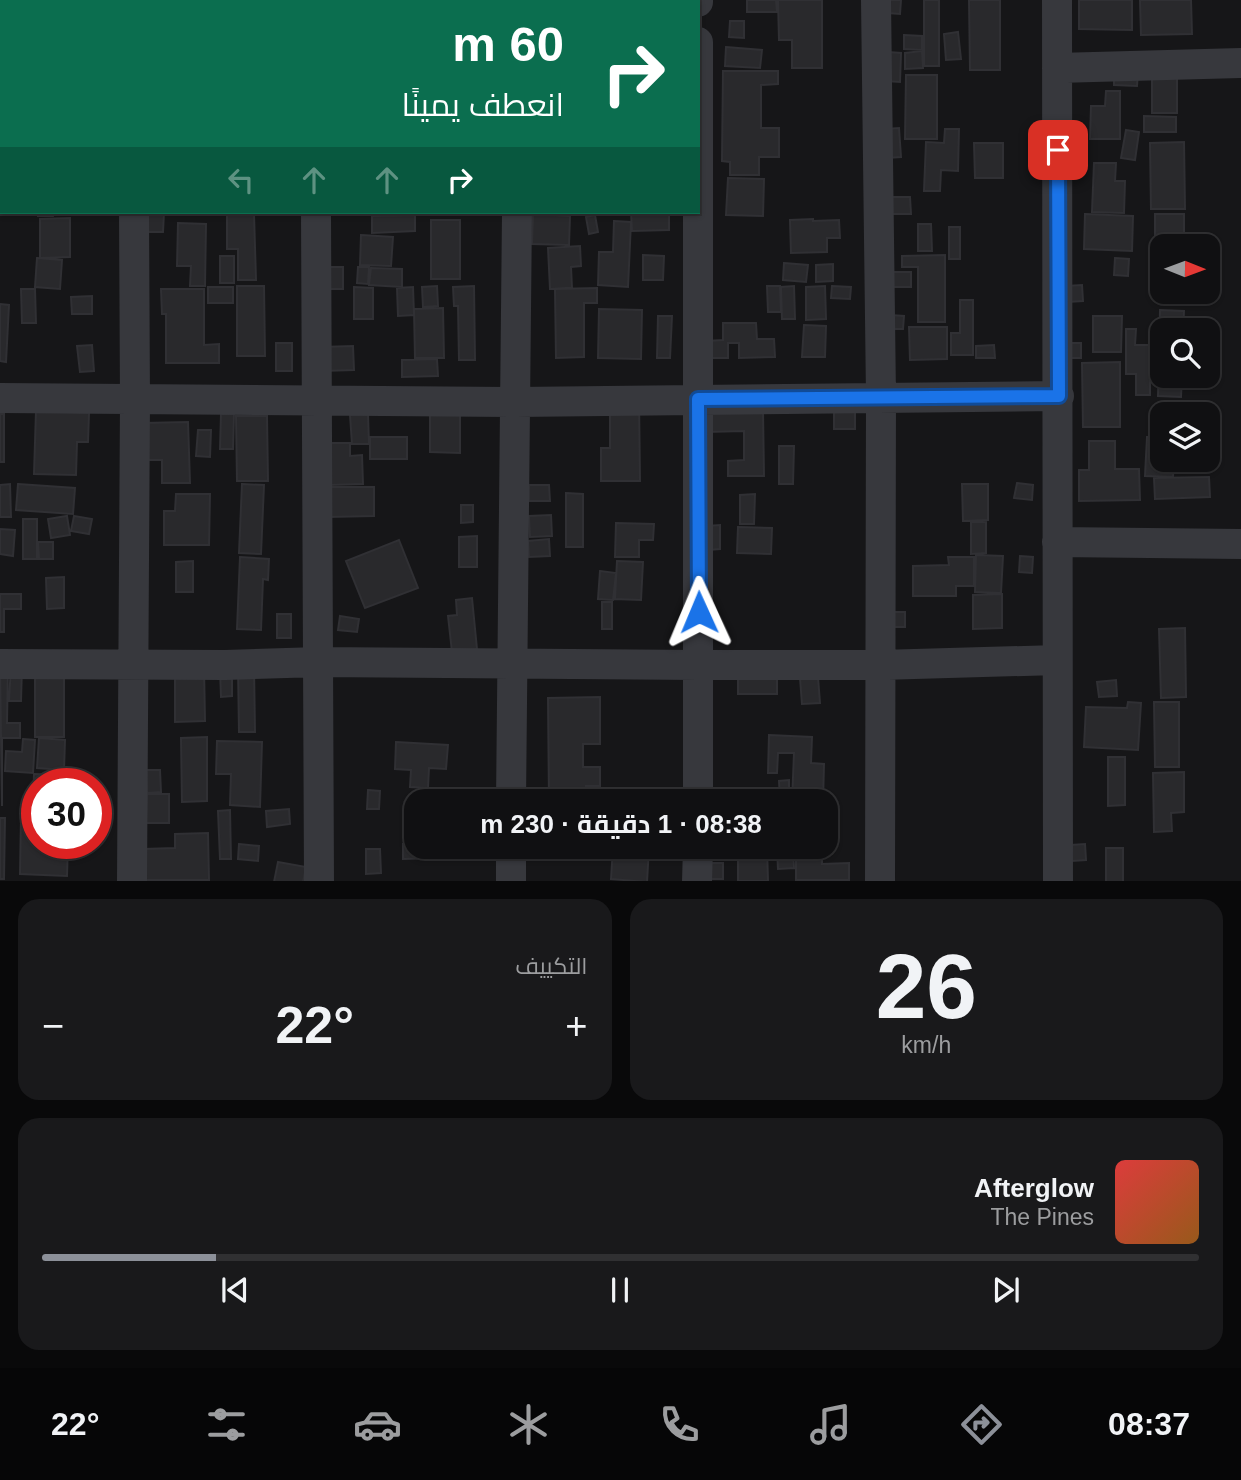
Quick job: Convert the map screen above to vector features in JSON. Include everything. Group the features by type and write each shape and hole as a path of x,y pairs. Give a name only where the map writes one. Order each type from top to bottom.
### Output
{"street":[{"path":"876,0 881,397 880,881"},
{"path":"1057,0 1058,881"},
{"path":"1057,68 1241,63"},
{"path":"132,881 134,214"},
{"path":"316,214 319,881"},
{"path":"511,789 517,214"},
{"path":"698,214 698,789"},
{"path":"0,398 516,402 1059,396"},
{"path":"1057,542 1241,544"},
{"path":"0,664 225,665 319,662 880,665 1057,660"},
{"path":"511,859 511,881"},
{"path":"697,881 698,859"}],"building":[{"path":"747,0 776,0 777,12 747,12"},
{"path":"778,0 822,0 822,68 792,68 792,40 779,40"},
{"path":"889,0 901,0 900,14 888,13"},
{"path":"924,0 939,0 939,66 924,66"},
{"path":"969,0 1000,0 1000,70 970,70"},
{"path":"1079,0 1132,0 1132,30 1079,29"},
{"path":"1140,0 1191,0 1192,34 1141,35"},
{"path":"730,21 744,21 744,38 729,37"},
{"path":"958,32 961,59 946,60 944,34"},
{"path":"904,35 922,36 922,50 904,49"},
{"path":"726,47 762,50 760,68 725,66"},
{"path":"922,51 923,68 905,69 905,53"},
{"path":"888,52 901,53 900,82 886,81"},
{"path":"1152,70 1177,70 1177,113 1152,113"},
{"path":"723,71 778,71 778,84 761,85 761,128 779,128 779,157 759,157 759,175 730,175 730,162 722,161"},
{"path":"1114,72 1138,72 1137,86 1114,85"},
{"path":"906,75 937,75 937,139 905,139"},
{"path":"1106,91 1120,91 1120,139 1090,139 1091,106 1105,106"},
{"path":"1144,116 1176,117 1176,132 1144,132"},
{"path":"1068,126 1084,127 1082,159 1066,158"},
{"path":"899,128 901,157 887,158 885,129"},
{"path":"945,129 959,129 958,171 941,170 940,191 924,191 926,142 944,143"},
{"path":"1126,130 1139,132 1135,160 1121,158"},
{"path":"1184,142 1185,209 1151,209 1150,143"},
{"path":"974,143 1003,143 1003,178 975,178"},
{"path":"1094,163 1116,163 1115,181 1125,181 1124,213 1092,212"},
{"path":"728,178 764,179 763,216 726,215"},
{"path":"889,197 910,197 911,214 889,214"},
{"path":"148,214 164,214 163,232 148,232"},
{"path":"254,214 256,280 238,280 238,249 227,249 227,215"},
{"path":"533,214 570,216 569,245 532,244"},
{"path":"631,214 669,215 669,230 632,231"},
{"path":"1085,214 1133,216 1132,251 1084,249"},
{"path":"1155,214 1184,214 1184,234 1155,234"},
{"path":"415,215 415,231 372,233 372,216"},
{"path":"595,215 598,232 589,234 586,217"},
{"path":"70,218 70,257 40,258 40,219"},
{"path":"431,220 460,220 460,279 431,279"},
{"path":"790,220 839,220 840,238 827,238 827,252 791,253"},
{"path":"614,221 631,222 628,287 598,285 599,252 613,252"},
{"path":"178,223 206,224 205,286 190,286 191,266 177,266"},
{"path":"918,224 931,224 932,251 918,251"},
{"path":"949,227 960,227 960,259 949,259"},
{"path":"361,235 393,237 391,266 360,265"},
{"path":"580,246 581,266 571,267 572,288 550,289 548,248"},
{"path":"643,255 664,256 663,280 643,280"},
{"path":"945,255 945,322 918,322 918,267 902,267 902,256"},
{"path":"220,256 234,256 234,283 220,283"},
{"path":"37,258 62,260 60,289 35,287"},
{"path":"1115,258 1129,259 1128,276 1114,275"},
{"path":"784,263 808,265 806,282 783,280"},
{"path":"833,264 833,281 816,282 816,265"},
{"path":"326,267 343,267 343,289 326,289"},
{"path":"358,267 369,267 368,284 357,283"},
{"path":"371,268 402,269 402,287 369,285"},
{"path":"890,272 911,272 911,287 889,287"},
{"path":"1082,285 1083,301 1067,302 1066,286"},
{"path":"237,286 264,286 265,356 237,356"},
{"path":"437,286 438,306 423,307 422,287"},
{"path":"474,286 475,360 459,360 458,306 454,306 453,287"},
{"path":"767,286 780,286 781,312 768,312"},
{"path":"794,286 795,319 782,319 781,287"},
{"path":"825,286 826,319 806,320 806,287"},
{"path":"832,286 851,287 850,299 831,298"},
{"path":"208,287 233,287 233,303 208,303"},
{"path":"354,287 373,288 373,319 354,319"},
{"path":"413,287 414,315 398,316 397,288"},
{"path":"597,288 597,303 584,303 584,357 556,358 555,289"},
{"path":"21,289 35,289 36,323 22,323"},
{"path":"161,289 204,289 204,345 219,344 219,363 166,363 166,314 162,314"},
{"path":"92,296 92,314 72,314 71,297"},
{"path":"960,300 973,300 973,355 951,355 951,333 960,333"},
{"path":"0,304 9,305 6,362 0,361"},
{"path":"443,308 444,358 415,358 414,309"},
{"path":"599,309 642,310 641,359 598,358"},
{"path":"1160,310 1184,311 1184,318 1160,318"},
{"path":"890,315 904,316 903,329 889,329"},
{"path":"658,316 672,316 670,358 657,358"},
{"path":"1093,316 1122,316 1121,352 1093,352"},
{"path":"723,323 756,323 757,339 774,339 775,357 739,358 739,343 728,343 728,358 708,358 707,341 723,340"},
{"path":"804,325 826,326 825,357 802,357"},
{"path":"909,327 947,327 947,359 910,360"},
{"path":"1126,329 1136,329 1135,345 1150,345 1150,395 1136,395 1136,374 1126,374"},
{"path":"276,343 292,343 292,371 276,371"},
{"path":"1069,343 1081,343 1081,358 1069,358"},
{"path":"92,345 94,371 80,372 77,346"},
{"path":"994,345 995,358 976,358 976,346"},
{"path":"353,346 354,370 321,371 321,347"},
{"path":"437,359 438,376 402,377 402,360"},
{"path":"1120,362 1120,427 1083,427 1082,363"},
{"path":"1158,388 1181,388 1181,397 1158,396"},
{"path":"610,398 639,398 640,481 601,481 601,448 610,448"},
{"path":"36,411 89,413 88,442 77,442 76,475 34,474"},
{"path":"706,411 763,411 764,476 728,476 728,461 744,460 744,431 706,432"},
{"path":"855,411 855,429 834,429 834,412"},
{"path":"430,412 460,412 460,453 430,452"},
{"path":"0,414 4,414 4,462 0,462"},
{"path":"221,414 234,414 233,449 220,449"},
{"path":"368,414 369,444 352,444 350,415"},
{"path":"236,416 267,416 268,481 237,481"},
{"path":"188,422 190,483 162,483 162,460 143,460 143,423"},
{"path":"198,430 211,430 210,457 196,456"},
{"path":"370,437 407,437 407,459 370,459"},
{"path":"1147,437 1150,437 1150,472 1173,472 1173,477 1145,476"},
{"path":"1089,441 1115,441 1115,469 1139,469 1140,500 1079,501 1079,470 1089,470"},
{"path":"328,443 350,443 350,456 362,455 363,484 329,485"},
{"path":"779,446 794,446 793,484 779,484"},
{"path":"1209,477 1210,497 1155,499 1154,478"},
{"path":"1017,483 1033,485 1032,500 1014,498"},
{"path":"10,484 11,517 0,517 0,485"},
{"path":"18,484 75,488 73,514 16,510"},
{"path":"242,484 264,485 261,554 239,553"},
{"path":"962,484 988,484 988,520 963,521"},
{"path":"529,485 549,485 550,501 529,501"},
{"path":"327,487 374,487 374,516 328,517"},
{"path":"566,493 583,494 583,547 566,547"},
{"path":"176,494 210,494 209,545 164,545 164,511 175,511"},
{"path":"755,494 754,524 740,524 740,495"},
{"path":"461,505 473,505 473,522 461,523"},
{"path":"551,515 552,536 530,537 529,516"},
{"path":"67,516 70,535 51,538 48,519"},
{"path":"74,516 92,519 89,534 71,531"},
{"path":"23,519 37,519 37,559 23,559"},
{"path":"971,522 986,522 986,553 971,554"},
{"path":"616,523 654,524 653,540 639,540 639,557 615,557"},
{"path":"720,525 720,549 708,550 707,526"},
{"path":"738,527 772,528 771,554 737,553"},
{"path":"0,529 15,530 13,556 0,554"},
{"path":"477,536 477,567 459,567 459,537"},
{"path":"549,539 550,556 529,557 528,541"},
{"path":"399,540 418,588 365,608 346,561"},
{"path":"38,542 53,542 53,559 39,559"},
{"path":"976,555 1003,556 1001,593 975,592"},
{"path":"1020,556 1033,557 1032,573 1019,572"},
{"path":"240,557 269,559 268,580 263,579 261,630 237,629"},
{"path":"948,557 974,557 974,586 956,586 956,596 913,596 913,566 949,565"},
{"path":"193,561 193,592 176,592 176,562"},
{"path":"617,561 643,562 641,600 615,599"},
{"path":"600,571 616,573 613,600 598,599"},
{"path":"64,577 64,608 47,609 46,578"},
{"path":"0,594 21,594 21,609 4,609 4,632 0,632"},
{"path":"1002,594 1002,628 973,629 973,595"},
{"path":"472,598 477,649 452,652 448,616 457,615 456,600"},
{"path":"602,602 612,602 612,629 602,629"},
{"path":"887,612 905,612 905,627 887,627"},
{"path":"277,614 291,614 291,638 277,638"},
{"path":"340,616 359,619 357,632 338,630"},
{"path":"1185,628 1186,697 1161,698 1159,629"},
{"path":"738,664 777,664 777,694 738,694"},
{"path":"817,664 820,703 802,704 799,665"},
{"path":"0,665 8,665 7,723 20,723 20,738 2,738 2,806"},
{"path":"11,666 22,666 21,701 9,701"},
{"path":"35,666 64,666 64,737 35,737"},
{"path":"204,667 205,721 175,722 175,668"},
{"path":"238,667 254,667 255,732 239,732"},
{"path":"220,670 232,670 232,696 221,697"},
{"path":"1116,680 1117,696 1099,697 1097,682"},
{"path":"600,697 600,744 583,744 583,767 600,767 600,786 586,786 586,789 549,789 548,698"},
{"path":"1128,702 1141,703 1138,750 1084,747 1086,707 1127,708"},
{"path":"1154,702 1179,702 1179,767 1155,767"},
{"path":"769,735 812,737 811,763 824,764 823,789 793,789 794,753 778,753 777,773 768,773"},
{"path":"207,737 207,801 182,802 181,738"},
{"path":"39,738 65,740 64,768 37,768"},
{"path":"23,739 35,740 33,768 21,768 21,772 5,771 6,751 22,752"},
{"path":"217,741 262,742 260,807 230,805 231,774 216,774"},
{"path":"396,742 448,745 446,769 429,768 428,788 410,787 411,770 395,769"},
{"path":"1108,757 1125,757 1125,805 1108,806"},
{"path":"146,770 160,770 161,792 147,793"},
{"path":"1184,772 1184,812 1171,813 1172,831 1154,832 1153,773"},
{"path":"789,780 789,789 779,789 779,781"},
{"path":"368,790 380,791 379,809 367,809"},
{"path":"147,794 169,794 169,823 146,823"},
{"path":"289,809 290,824 267,827 266,811"},
{"path":"230,810 231,859 220,859 218,811"},
{"path":"21,815 21,859 68,859 67,876 20,874"},
{"path":"0,818 5,818 4,879 0,879"},
{"path":"208,833 209,880 145,880 144,849 175,848 175,834"},
{"path":"239,844 259,846 258,861 238,859"},
{"path":"1085,844 1086,860 1072,861 1071,845"},
{"path":"1106,848 1123,848 1123,881 1106,881"},
{"path":"366,849 380,849 381,873 366,874"},
{"path":"612,859 648,859 647,881 611,879"},
{"path":"738,859 767,859 768,881 738,881"},
{"path":"778,859 794,859 794,868 778,869"},
{"path":"796,859 822,859 822,864 849,863 849,880 796,880"},
{"path":"278,862 306,867 303,881 274,881"},
{"path":"708,863 723,863 723,879 708,879"}],"route":[{"path":"699,612 698,399 1059,396 1058,150"}]}
